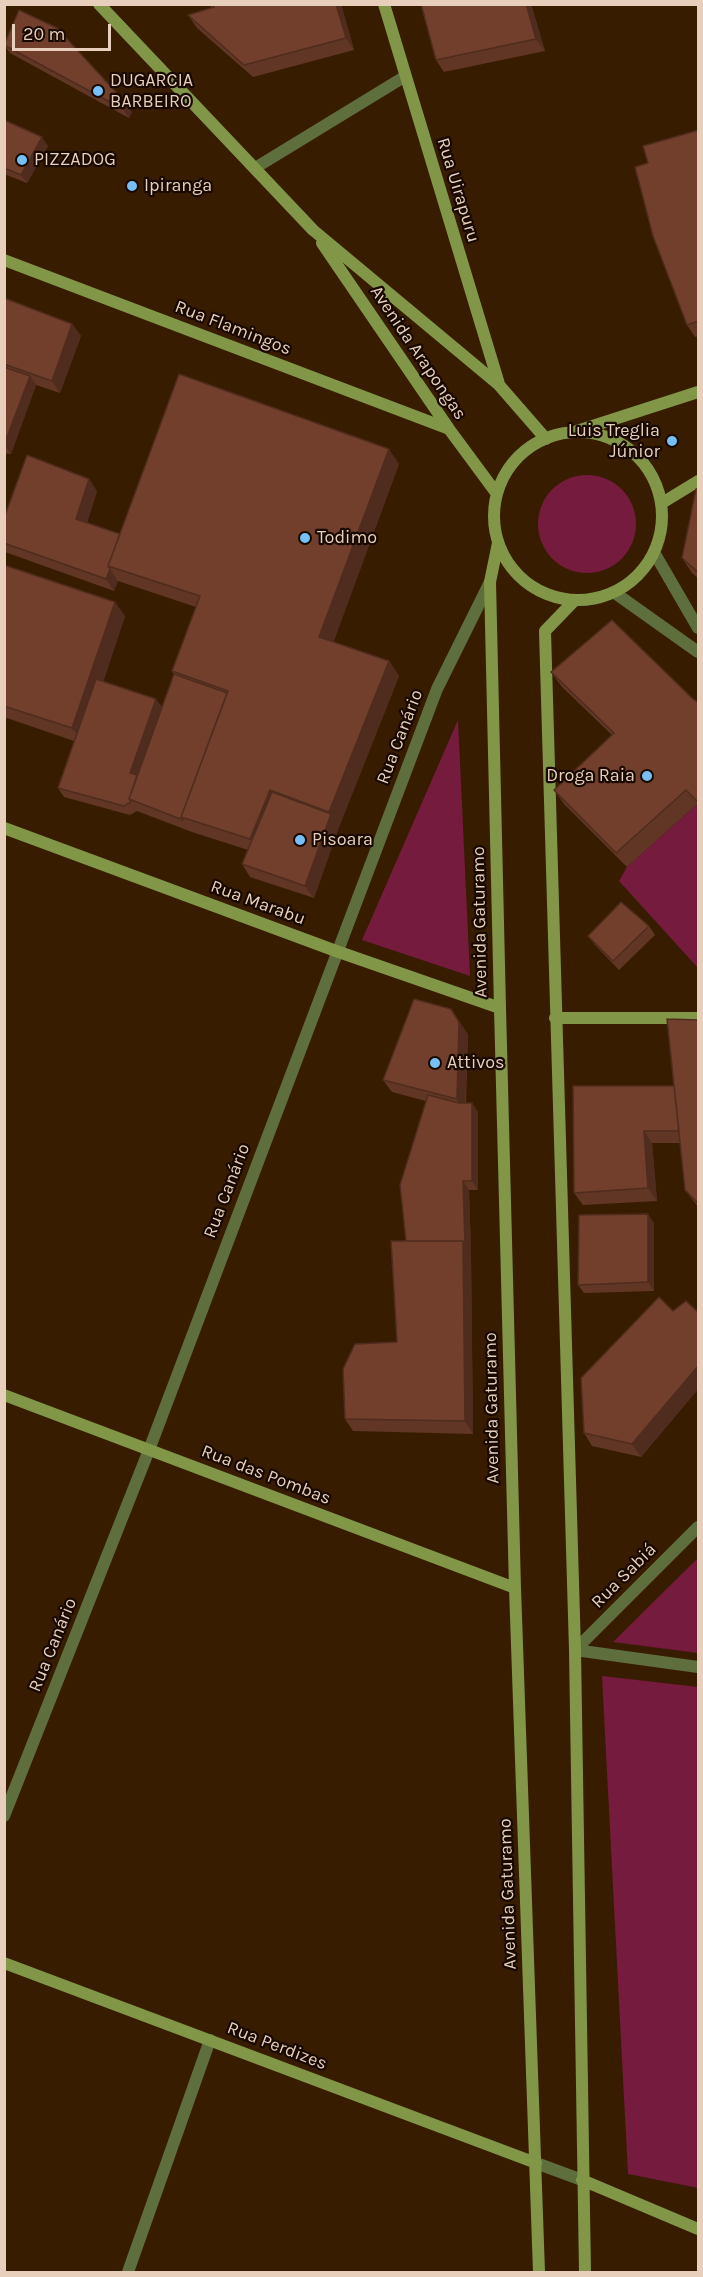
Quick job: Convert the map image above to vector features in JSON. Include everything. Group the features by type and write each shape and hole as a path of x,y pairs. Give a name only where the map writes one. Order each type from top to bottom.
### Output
{"main road":[{"name":"Avenida Arapongas","path":"99,4 312,230 499,385 546,439"},
{"name":"Rua Uirapuru","path":"384,4 404,77 499,385"},
{"name":"Avenida Arapongas","path":"312,230 449,429 497,494"},
{"name":"Rua Flamingos","path":"4,260 449,429"},
{"path":"572,432 597,434 620,443 640,459 654,479 662,503 661,531 655,554 634,579 615,593 575,600 550,596 528,583 510,566 498,543 494,519 497,494 507,471 524,452 546,439 699,392"},
{"path":"662,503 699,481"},
{"name":"Avenida Gaturamo","path":"498,543 490,582 500,1008 515,1588 539,2272"},
{"path":"575,600 545,631 575,1650 585,2272"},
{"name":"Rua Marabu","path":"4,828 336,951 500,1008"},
{"path":"555,1018 699,1018"},
{"name":"Rua das Pombas","path":"4,1395 515,1588"},
{"name":"Rua Perdizes","path":"4,1963 536,2163"},
{"path":"582,2180 699,2229"}],"street":[{"path":"255,168 404,77"},
{"path":"655,554 699,628"},
{"name":"Rua Canário","path":"4,1816 149,1450 336,951 438,689 490,582"},
{"path":"615,593 699,652"},
{"name":"Rua Sabiá","path":"575,1650 699,1527"},
{"path":"575,1650 699,1667"},
{"path":"128,2272 210,2040"},
{"path":"536,2163 582,2180"}],"shaded area":[{"path":"587,475 606,479 622,489 632,505 636,524 632,543 622,559 606,569 587,573 568,569 552,559 542,543 538,524 542,505 552,489 568,479"},
{"path":"458,720 470,976 362,940"},
{"path":"696,805 698,808 698,968 619,881 627,867"},
{"path":"698,1558 698,1653 613,1642"},
{"path":"602,1676 698,1687 698,2188 628,2174"}],"building":[{"path":"212,4 336,4 346,38 244,65 188,15 214,7"},
{"path":"421,4 526,4 536,39 436,60"},
{"path":"19,10 57,28 126,103 123,109 4,45"},
{"name":"PIZZADOG","path":"4,120 42,137 21,175 4,168"},
{"path":"699,130 699,321 687,325 653,236 635,167 648,163 643,146"},
{"path":"4,298 72,324 52,381 4,364"},
{"path":"4,367 30,376 4,445"},
{"path":"179,374 389,449 319,637 389,661 329,812 270,790 250,839 181,817 228,691 172,671 200,596 108,566"},
{"path":"27,455 89,479 76,519 120,534 108,566 110,569 106,579 4,543 4,518"},
{"path":"696,489 699,489 699,573 682,558"},
{"path":"4,565 115,602 72,728 4,706"},
{"name":"Droga Raia","path":"612,620 699,703 699,803 686,790 616,853 554,790 614,733 551,672"},
{"path":"174,674 227,693 181,817 183,820 129,799"},
{"path":"96,679 156,699 130,773 137,775 129,799 131,802 124,806 58,788"},
{"name":"Pisoara","path":"272,792 331,814 305,886 242,864"},
{"path":"621,902 649,926 613,961 588,936"},
{"name":"Attivos","path":"414,999 451,1009 459,1022 457,1099 383,1080"},
{"path":"667,1019 699,1020 699,1204 685,1190"},
{"path":"573,1086 674,1086 679,1131 644,1131 648,1188 574,1193"},
{"path":"428,1095 459,1103 472,1103 472,1181 463,1181 465,1244 463,1241 406,1241 400,1185"},
{"path":"648,1214 648,1282 578,1285 579,1215"},
{"path":"391,1241 463,1241 465,1421 345,1419 343,1369 355,1344 397,1342"},
{"path":"659,1297 673,1311 686,1301 699,1313 699,1365 632,1444 584,1433 581,1378"}],"place":[{"name":"DUGARCIA BARBEIRO","path":"98,91"},
{"name":"PIZZADOG","path":"22,160"},
{"name":"Ipiranga","path":"132,186"},
{"name":"Luis Treglia Júnior","path":"672,441"},
{"name":"Todimo","path":"305,538"},
{"name":"Droga Raia","path":"647,776"},
{"name":"Pisoara","path":"300,840"},
{"name":"Attivos","path":"435,1063"}]}
